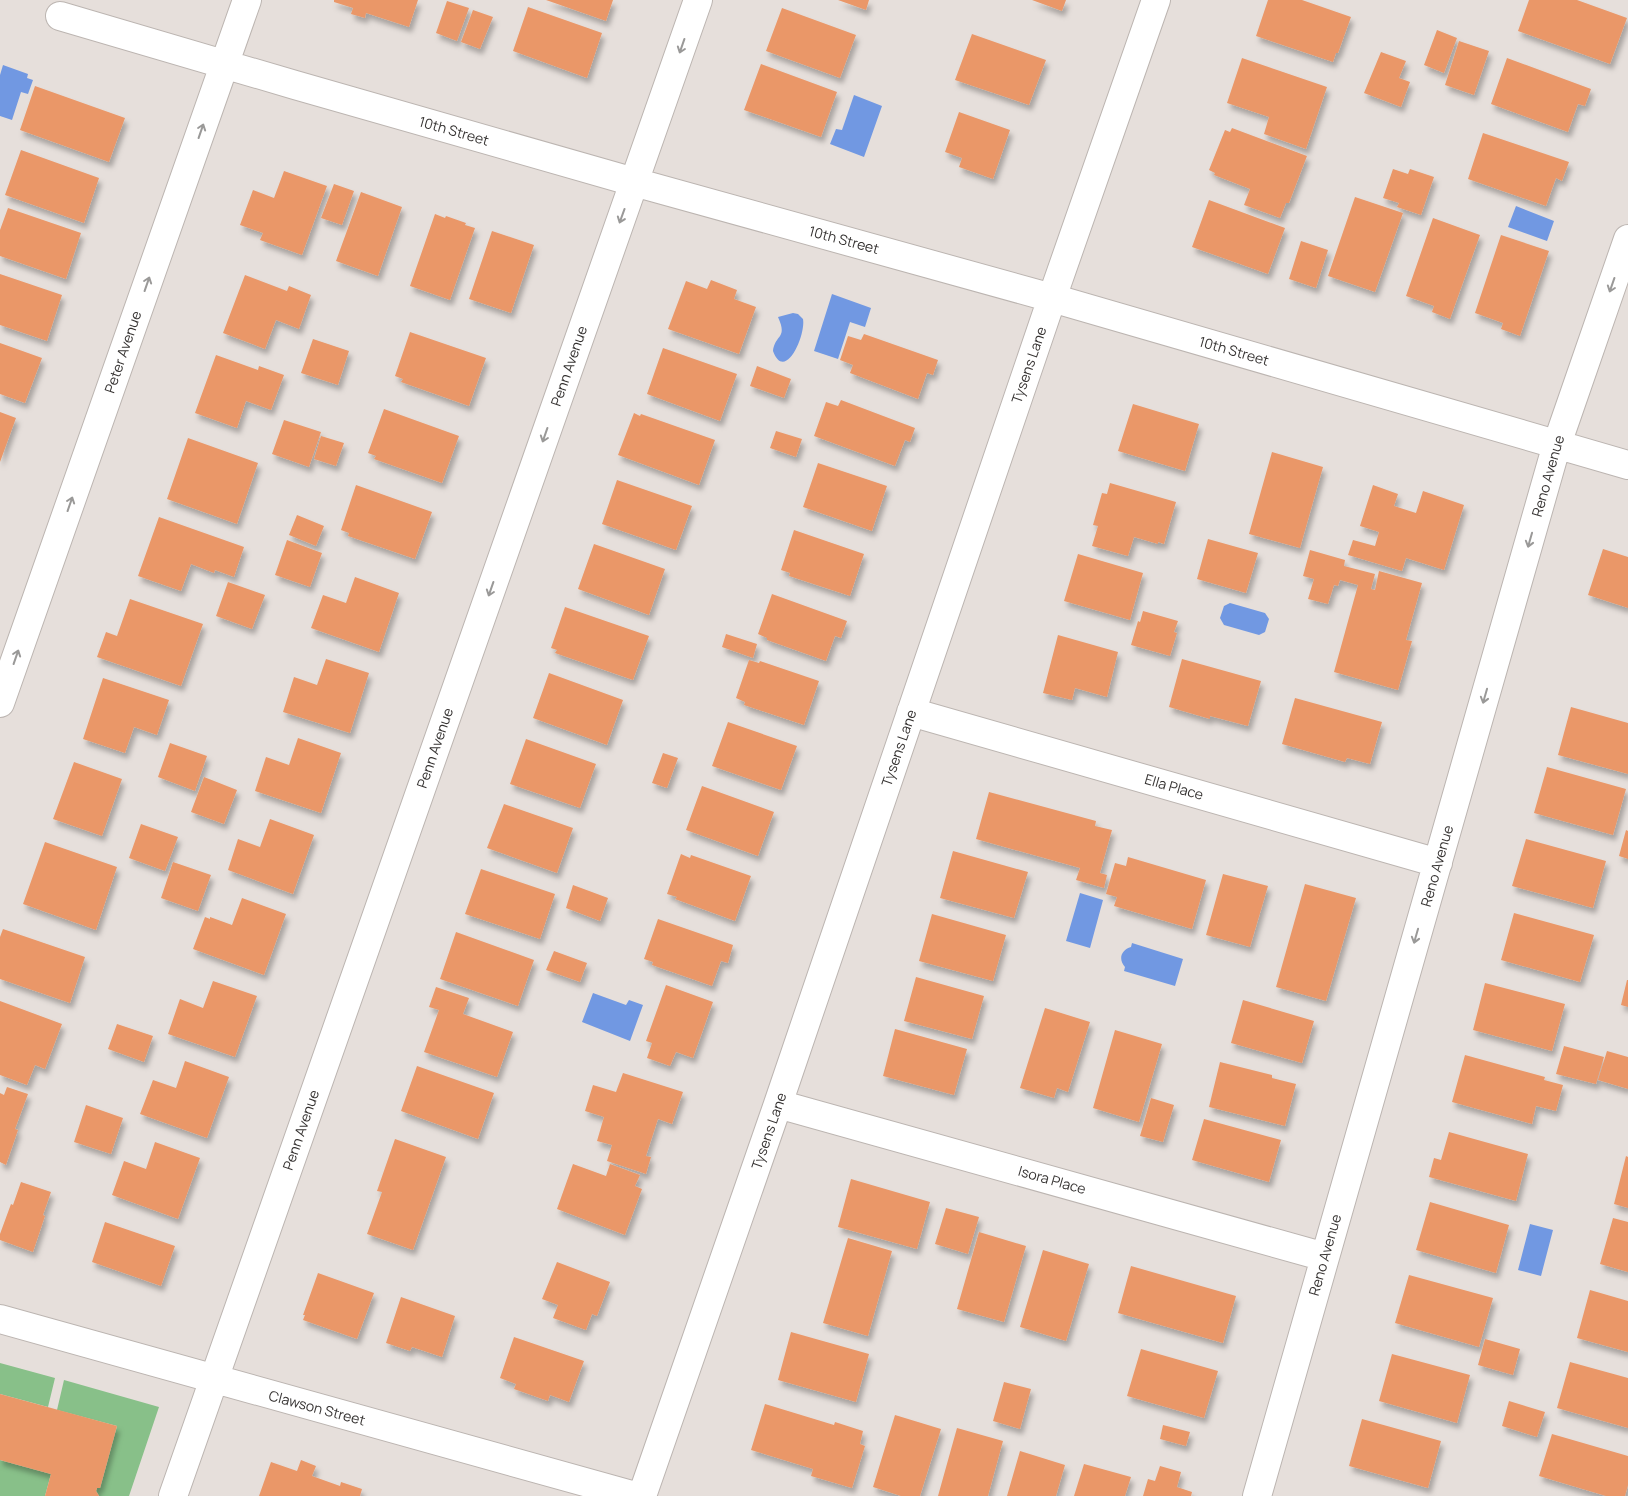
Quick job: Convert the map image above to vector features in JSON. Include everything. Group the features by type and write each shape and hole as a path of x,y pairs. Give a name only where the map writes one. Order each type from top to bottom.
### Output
{"street":[{"name":"Peter Avenue","path":"0,703 246,0"},
{"name":"Penn Avenue","path":"173,1496 698,0"},
{"name":"Tysens Lane","path":"642,1496 778,1104 1052,298 1156,0"},
{"name":"10th Street","path":"60,16 224,65 634,182 1052,298 1628,465"},
{"name":"Reno Avenue","path":"1257,1496 1557,444 1628,239"},
{"name":"Ella Place","path":"911,712 1438,863"},
{"name":"Isora Place","path":"778,1104 1325,1257"},
{"name":"Clawson Street","path":"0,1319 635,1496"}],"green space":[{"path":"0,1363 55,1378 48,1407 0,1394"},
{"path":"64,1380 159,1407 129,1496 99,1496 96,1491 97,1488 100,1488 117,1426 57,1410"},
{"path":"0,1460 51,1474 45,1496 0,1496"}],"water":[{"path":"3,65 28,74 27,78 33,80 28,94 21,92 12,120 0,116 0,75"},
{"path":"854,95 882,106 864,157 830,144 836,129 842,130"},
{"path":"1516,206 1554,221 1547,241 1508,227"},
{"path":"832,294 871,308 865,327 850,322 838,359 814,351"},
{"path":"793,313 798,314 803,319 803,326 794,353 783,362 778,359 773,351 782,329 778,317"},
{"path":"1230,603 1265,613 1269,619 1265,632 1259,635 1224,625 1220,618 1224,606"},
{"path":"1080,893 1103,900 1090,948 1066,941"},
{"path":"1132,943 1183,959 1175,986 1124,971 1125,967 1121,958 1125,950 1131,947"},
{"path":"593,993 626,1005 629,1000 643,1005 630,1041 582,1022"},
{"path":"1530,1224 1553,1230 1541,1276 1518,1270"}],"building":[{"path":"334,0 418,0 409,27 366,13 365,18 351,14 353,8 334,2"},
{"path":"546,0 613,0 606,21"},
{"path":"838,0 869,0 866,10"},
{"path":"1032,0 1066,0 1062,11"},
{"path":"1268,0 1302,0 1351,17 1333,62 1256,36"},
{"path":"1529,0 1577,0 1627,18 1610,64 1518,31"},
{"path":"447,1 469,8 457,41 436,33"},
{"path":"528,7 602,33 587,78 513,51"},
{"path":"782,8 856,35 840,78 766,51"},
{"path":"473,10 493,17 480,49 461,42"},
{"path":"1437,30 1457,38 1444,73 1424,65"},
{"path":"972,34 1046,60 1029,105 955,80"},
{"path":"1459,41 1489,51 1474,95 1445,85"},
{"path":"1381,52 1406,61 1399,78 1410,82 1401,107 1364,93"},
{"path":"1242,58 1327,87 1306,149 1264,134 1269,117 1227,103"},
{"path":"1507,58 1591,89 1585,106 1578,104 1568,132 1491,104"},
{"path":"761,64 837,92 821,137 744,110"},
{"path":"35,86 125,118 109,162 20,130"},
{"path":"959,112 1010,130 993,179 959,167 962,158 945,152"},
{"path":"1232,128 1307,156 1289,203 1286,203 1280,218 1244,205 1250,189 1214,175 1215,173 1209,170 1225,130 1230,132"},
{"path":"1483,133 1569,162 1562,181 1556,178 1546,206 1468,179"},
{"path":"21,150 99,178 84,223 5,195"},
{"path":"1393,169 1408,174 1410,169 1434,177 1421,215 1397,207 1399,203 1383,198"},
{"path":"284,171 327,186 302,255 260,240 263,233 240,225 253,190 274,198"},
{"path":"334,184 354,191 342,225 321,218"},
{"path":"361,192 402,207 378,276 336,261"},
{"path":"1355,197 1403,213 1375,292 1328,276"},
{"path":"1209,200 1285,228 1268,274 1192,247"},
{"path":"8,208 81,233 66,279 0,256 0,230"},
{"path":"435,214 466,223 465,225 475,228 450,300 410,286"},
{"path":"1433,218 1480,235 1450,319 1432,312 1434,306 1406,296"},
{"path":"492,231 534,245 511,313 469,299"},
{"path":"1501,235 1549,251 1520,336 1501,329 1503,323 1475,313"},
{"path":"1301,241 1328,250 1316,288 1289,279"},
{"path":"0,274 62,295 47,341 0,325"},
{"path":"245,275 287,291 289,286 311,295 299,329 276,320 265,349 223,333"},
{"path":"711,280 737,290 734,299 756,307 739,354 668,329 686,281 707,289"},
{"path":"410,332 486,358 469,406 401,382 403,379 395,376"},
{"path":"864,334 938,360 933,375 927,373 918,399 850,373 853,365 840,360 848,336 861,340"},
{"path":"313,339 349,351 338,385 301,373"},
{"path":"0,343 42,358 25,403 0,394"},
{"path":"663,348 737,374 720,421 647,394"},
{"path":"216,355 258,370 259,366 284,375 271,410 246,401 237,428 195,413"},
{"path":"757,366 791,379 784,398 750,386"},
{"path":"841,400 915,428 910,442 905,440 895,466 814,436 826,402 838,406"},
{"path":"1133,404 1199,424 1185,471 1118,451"},
{"path":"384,409 459,436 442,483 374,459 376,456 368,453"},
{"path":"0,412 16,418 0,462"},
{"path":"634,413 715,440 699,485 618,455"},
{"path":"284,420 321,432 309,467 272,454"},
{"path":"776,431 802,439 796,457 770,448"},
{"path":"321,436 344,443 336,466 314,459"},
{"path":"188,438 258,463 237,524 167,499"},
{"path":"1272,452 1323,467 1300,548 1249,534"},
{"path":"818,463 887,486 872,531 803,507"},
{"path":"617,480 692,506 676,550 602,524"},
{"path":"1110,483 1176,502 1164,544 1134,537 1128,556 1092,546 1098,526 1093,525 1102,493 1107,494"},
{"path":"356,485 432,512 415,559 348,536 349,533 341,530"},
{"path":"1373,485 1398,494 1394,506 1416,513 1423,491 1464,505 1444,570 1406,558 1402,571 1348,555 1353,540 1375,546 1379,532 1360,526"},
{"path":"297,515 324,526 316,546 289,535"},
{"path":"159,517 244,547 234,577 215,570 214,573 191,564 181,591 138,576"},
{"path":"794,530 864,554 850,596 789,576 790,573 781,570"},
{"path":"1208,539 1258,553 1246,593 1197,579"},
{"path":"287,540 322,553 310,587 275,575"},
{"path":"594,544 665,569 649,615 578,589"},
{"path":"1603,549 1628,557 1628,608 1588,595"},
{"path":"1310,550 1345,560 1344,566 1375,574 1371,589 1375,590 1379,571 1422,583 1406,640 1412,641 1398,690 1334,672 1358,585 1340,580 1338,586 1334,585 1328,604 1308,599 1314,579 1303,576"},
{"path":"1078,554 1143,573 1130,620 1064,601"},
{"path":"355,577 399,593 379,652 311,628 323,595 346,603"},
{"path":"228,582 265,595 252,629 216,616"},
{"path":"772,594 847,621 841,638 835,636 826,661 767,640 767,638 758,634"},
{"path":"130,599 203,624 181,686 97,657 106,632 117,636"},
{"path":"565,607 649,636 633,680 555,653 557,650 551,648"},
{"path":"1143,611 1178,621 1174,632 1177,633 1170,656 1131,645"},
{"path":"726,634 757,644 753,658 722,647"},
{"path":"1058,635 1118,652 1107,697 1075,688 1072,700 1043,693"},
{"path":"326,659 369,673 350,733 283,712 294,677 317,685"},
{"path":"1182,659 1261,681 1248,726 1210,716 1210,719 1169,707"},
{"path":"749,660 759,663 760,661 819,681 804,725 744,705 745,702 736,698"},
{"path":"549,673 623,700 607,745 533,718"},
{"path":"103,678 169,700 157,735 134,727 125,753 83,739"},
{"path":"1295,698 1382,722 1370,764 1347,758 1345,762 1282,744"},
{"path":"1571,707 1628,723 1628,774 1558,755"},
{"path":"728,722 797,746 781,790 712,766"},
{"path":"298,738 341,753 321,813 255,791 266,757 289,765"},
{"path":"526,739 596,764 580,808 510,784"},
{"path":"170,743 207,756 195,791 158,777"},
{"path":"663,753 678,758 667,788 652,783"},
{"path":"74,762 122,779 102,836 53,819"},
{"path":"1547,767 1626,789 1613,835 1534,813"},
{"path":"204,777 237,790 224,824 191,812"},
{"path":"702,786 774,812 758,856 686,830"},
{"path":"989,792 1096,821 1095,826 1112,830 1100,873 1107,875 1104,888 1076,880 1080,868 976,839"},
{"path":"504,804 573,828 557,873 487,848"},
{"path":"270,819 314,835 293,894 228,870 238,839 260,847"},
{"path":"141,824 178,837 165,871 129,858"},
{"path":"1626,830 1628,831 1628,859 1619,856"},
{"path":"1526,839 1606,861 1593,908 1512,886"},
{"path":"45,842 117,867 96,930 23,904"},
{"path":"953,851 1028,872 1014,918 940,898"},
{"path":"681,854 690,858 691,855 751,876 735,921 675,899 677,897 667,894"},
{"path":"1128,857 1206,880 1192,929 1114,906 1117,897 1106,894 1115,863 1126,866"},
{"path":"173,862 211,875 198,911 161,898"},
{"path":"481,869 555,894 540,939 465,914"},
{"path":"1223,874 1268,886 1250,947 1206,935"},
{"path":"1305,884 1356,898 1326,1001 1276,987"},
{"path":"573,885 608,898 600,921 566,908"},
{"path":"242,898 286,914 264,975 193,949 205,917 232,925"},
{"path":"1514,913 1594,935 1580,982 1501,960"},
{"path":"932,914 1006,935 993,981 919,961"},
{"path":"658,919 733,945 728,963 721,961 712,986 652,965 653,962 644,959"},
{"path":"3,929 85,957 70,1003 0,979 0,937"},
{"path":"456,932 534,960 518,1006 440,979"},
{"path":"554,951 587,963 580,982 546,970"},
{"path":"916,977 984,996 972,1039 904,1021"},
{"path":"1628,980 1628,1007 1621,1005"},
{"path":"213,981 257,996 235,1057 168,1034 180,999 203,1008"},
{"path":"1485,983 1565,1004 1552,1051 1473,1030"},
{"path":"666,985 713,1002 693,1058 676,1052 670,1066 647,1058 652,1043 646,1041"},
{"path":"436,987 469,998 463,1014 513,1032 497,1077 424,1052 439,1010 429,1007"},
{"path":"1243,1000 1314,1021 1302,1063 1231,1043"},
{"path":"0,1001 62,1024 45,1069 35,1065 27,1085 0,1075"},
{"path":"1045,1008 1090,1022 1068,1092 1057,1088 1054,1098 1020,1088"},
{"path":"117,1024 153,1036 144,1062 108,1049"},
{"path":"895,1029 967,1049 954,1095 883,1076"},
{"path":"1115,1030 1162,1044 1139,1122 1093,1108"},
{"path":"1564,1046 1604,1057 1596,1084 1556,1074"},
{"path":"1607,1051 1628,1057 1628,1089 1598,1080"},
{"path":"1465,1055 1545,1077 1544,1080 1563,1085 1556,1111 1536,1106 1532,1124 1452,1102"},
{"path":"185,1061 229,1077 207,1138 140,1114 153,1080 176,1088"},
{"path":"1220,1062 1272,1075 1272,1078 1296,1084 1285,1126 1209,1107"},
{"path":"417,1066 494,1093 478,1139 401,1111"},
{"path":"623,1073 683,1092 672,1124 658,1119 646,1156 651,1157 646,1174 607,1161 612,1145 597,1141 604,1117 585,1111 593,1085 616,1092"},
{"path":"7,1087 28,1094 15,1129 18,1130 6,1165 0,1162 0,1093 4,1095"},
{"path":"1151,1098 1174,1105 1163,1142 1140,1136"},
{"path":"86,1105 123,1118 111,1154 74,1142"},
{"path":"1204,1119 1281,1140 1269,1182 1192,1160"},
{"path":"1449,1132 1528,1154 1516,1201 1429,1177 1434,1158 1441,1160"},
{"path":"395,1139 446,1157 413,1250 367,1234 382,1192 377,1191"},
{"path":"155,1142 200,1158 178,1219 112,1195 124,1161 146,1169"},
{"path":"1626,1156 1628,1157 1628,1208 1614,1204"},
{"path":"573,1164 606,1176 610,1164 640,1175 635,1186 642,1189 625,1235 557,1209"},
{"path":"851,1179 930,1202 917,1249 838,1227"},
{"path":"21,1182 51,1192 33,1252 0,1240 0,1234"},
{"path":"1430,1202 1509,1225 1496,1273 1416,1250"},
{"path":"946,1208 979,1217 968,1254 935,1244"},
{"path":"1613,1218 1628,1222 1628,1272 1600,1264"},
{"path":"105,1222 175,1246 161,1286 92,1262"},
{"path":"979,1232 1026,1246 1004,1322 957,1309"},
{"path":"848,1238 892,1251 868,1336 823,1323"},
{"path":"1043,1250 1089,1264 1066,1341 1020,1327"},
{"path":"557,1262 610,1282 597,1316 592,1314 586,1330 553,1318 558,1305 542,1299"},
{"path":"1131,1266 1236,1296 1223,1343 1118,1313"},
{"path":"318,1273 374,1293 357,1339 303,1320 305,1315 303,1315"},
{"path":"1409,1275 1493,1298 1479,1347 1395,1323"},
{"path":"1590,1290 1628,1301 1628,1352 1577,1338"},
{"path":"401,1297 455,1316 442,1357 412,1347 410,1351 386,1343"},
{"path":"791,1332 869,1354 856,1402 778,1380"},
{"path":"514,1337 584,1361 569,1402 550,1395 548,1401 514,1389 516,1384 500,1378"},
{"path":"1485,1339 1520,1349 1513,1375 1478,1365"},
{"path":"1141,1349 1218,1371 1204,1418 1127,1396"},
{"path":"1392,1354 1470,1375 1457,1423 1379,1401"},
{"path":"1570,1362 1628,1378 1628,1428 1557,1408"},
{"path":"1004,1382 1031,1389 1020,1429 993,1421"},
{"path":"0,1394 117,1426 100,1488 97,1488 96,1491 99,1496 45,1496 51,1474 0,1460"},
{"path":"1509,1401 1545,1412 1537,1437 1502,1426"},
{"path":"765,1404 834,1425 835,1422 863,1431 860,1444 865,1446 852,1488 811,1476 813,1469 751,1450"},
{"path":"895,1415 941,1429 920,1496 901,1496 873,1487"},
{"path":"1362,1419 1441,1441 1428,1488 1349,1466"},
{"path":"1163,1425 1190,1432 1186,1446 1160,1439"},
{"path":"957,1428 1003,1441 988,1496 938,1496"},
{"path":"1552,1434 1628,1456 1628,1485 1625,1496 1606,1496 1539,1476"},
{"path":"1020,1451 1065,1465 1056,1496 1007,1496"},
{"path":"301,1460 316,1466 312,1476 340,1486 341,1482 362,1489 360,1496 259,1496 271,1462 297,1471"},
{"path":"1084,1464 1131,1477 1125,1496 1074,1496"},
{"path":"1160,1466 1181,1472 1177,1487 1192,1492 1191,1496 1143,1496 1148,1479 1155,1481"}]}
